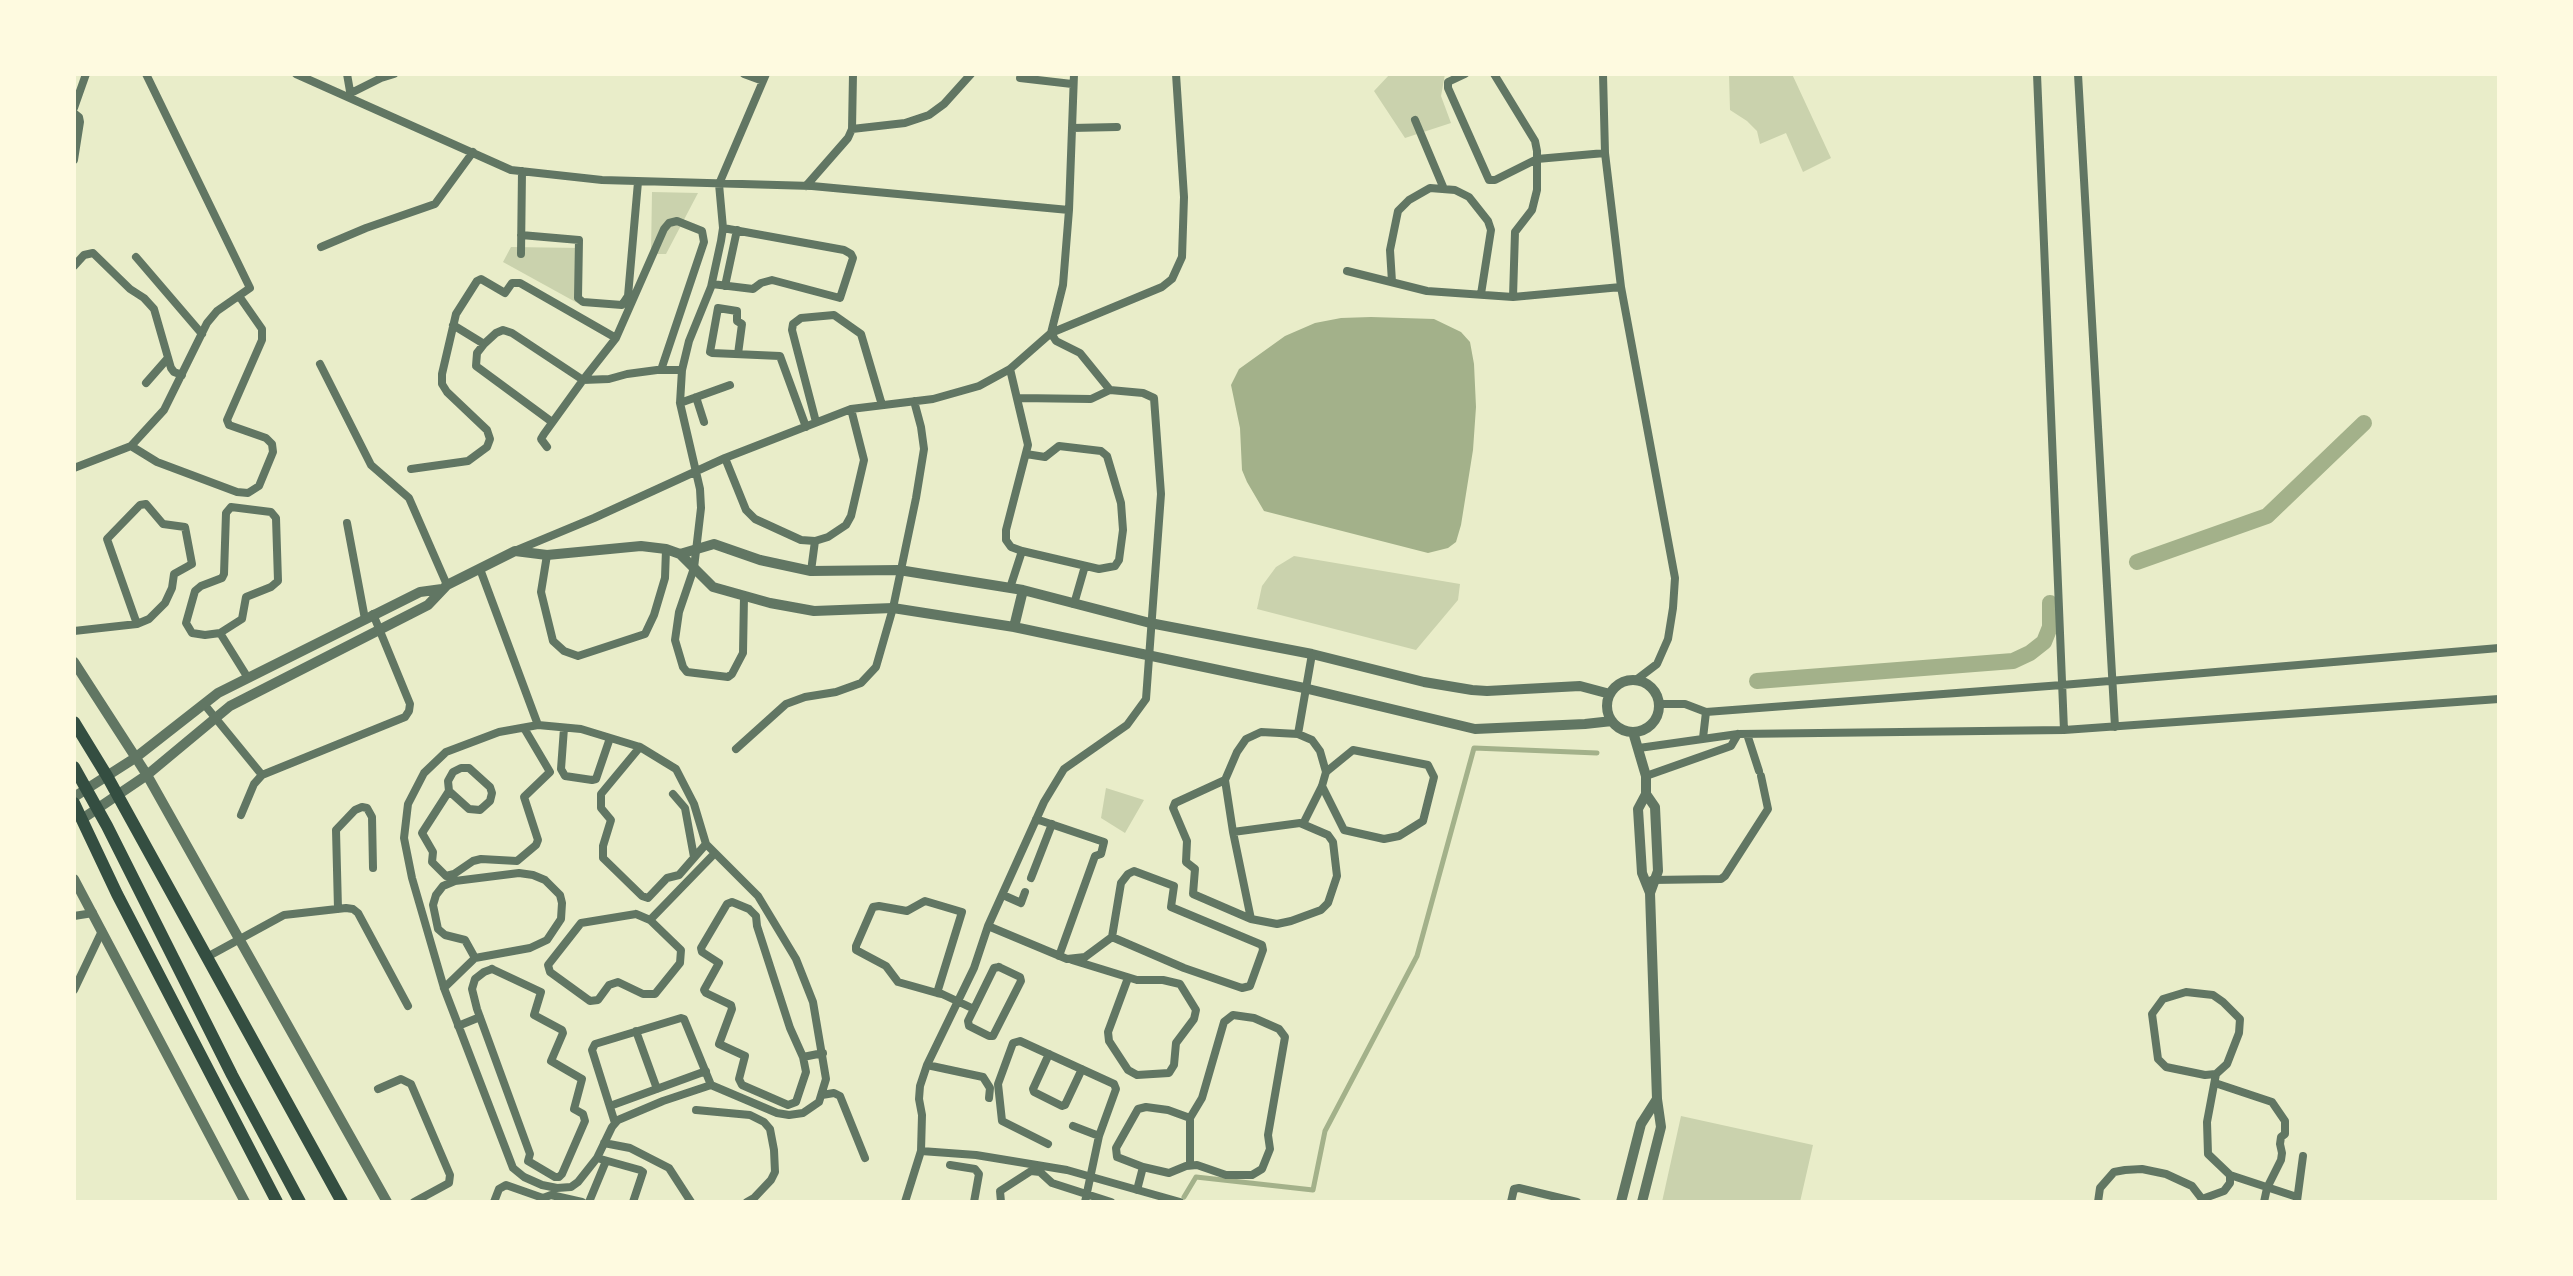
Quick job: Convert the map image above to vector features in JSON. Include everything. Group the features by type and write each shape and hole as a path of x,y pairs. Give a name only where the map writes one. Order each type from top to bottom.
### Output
{"main road":[{"path":"74,722 107,776 342,1202"},
{"path":"74,767 300,1202"},
{"path":"74,800 117,894 277,1202"}],"street":[{"path":"74,160 80,122 74,111 86,74"},
{"path":"74,468 131,446 164,410 217,311 250,288 146,74"},
{"path":"296,74 511,170 638,182 806,186 1069,210"},
{"path":"347,74 351,97"},
{"path":"351,97 381,78 394,74"},
{"path":"744,74 764,78 719,184 723,228 721,241 712,284 689,341 682,370 680,403 701,508 694,568 679,612 675,640 687,672 728,677 732,674 743,653 744,596"},
{"path":"806,186 848,138 852,129 853,74"},
{"path":"852,129 905,123 929,115 944,104 971,74"},
{"path":"1074,74 1063,285 1051,333 1056,341 1080,353 1110,390"},
{"path":"74,800 135,758 218,693 369,616 420,592 445,587 515,551 725,458 816,422 851,409 933,399 979,386 1010,369 1051,333 1162,287 1172,279 1182,257 1184,197 1176,74"},
{"path":"1465,74 1448,82 1448,88 1489,180 1495,180 1537,159 1605,153"},
{"path":"1494,74 1535,141 1537,159 1537,190 1532,210 1515,232 1513,297"},
{"path":"1603,74 1605,153 1621,287 1675,578 1668,639 1657,664 1636,680 1619,683 1610,694 1607,705 1612,721 1618,727 1633,732 1655,720 1659,704 1652,688 1636,680"},
{"path":"2037,74 2064,730"},
{"path":"2078,74 2115,727"},
{"path":"1020,78 1072,84"},
{"path":"1415,120 1444,189"},
{"path":"1072,128 1117,127"},
{"path":"321,247 435,204 473,152"},
{"path":"521,254 522,171"},
{"path":"521,235 579,240 578,298 583,302 622,305 628,296 638,182"},
{"path":"1392,282 1390,250 1398,211 1421,191 1430,188 1455,190 1469,197 1488,221 1491,230 1481,294"},
{"path":"547,447 541,439 616,338 669,223 677,221 721,241"},
{"path":"712,284 753,289 772,280 840,298 853,258 844,250 723,228"},
{"path":"725,286 737,230"},
{"path":"661,370 704,242 702,231"},
{"path":"74,266 84,255 93,253 130,289 144,298 154,309 174,372 182,375"},
{"path":"136,257 202,334"},
{"path":"1347,271 1427,291 1513,297 1621,287"},
{"path":"411,469 468,461 487,447 490,439 487,430 442,384 453,325 460,306 477,281 481,279 505,293 512,283 520,283 616,338"},
{"path":"131,446 157,462 237,492 248,493 259,486 273,452 272,444 266,438 229,425 227,420 262,340 262,329 239,296"},
{"path":"738,354 742,324 737,321 737,311 718,308 709,350 712,353 780,356 806,427"},
{"path":"816,422 792,330 793,324 801,318 834,315 861,334 882,405"},
{"path":"453,325 484,344"},
{"path":"552,422 476,366 477,353 496,333 503,330 512,333 583,380 682,370"},
{"path":"146,383 168,358"},
{"path":"320,364 371,465 409,498 445,587"},
{"path":"1010,369 1028,445 1006,540 1011,547 1022,551 1085,566 1108,569 1115,566 1119,560 1123,530 1121,503 1107,456 1101,451 1059,446 1045,457 1026,454"},
{"path":"680,403 730,385"},
{"path":"906,1202 921,1151 919,1099 927,1065 974,968 988,926 1044,802 1064,769 1127,725 1146,699 1161,494 1154,398 1143,393 1110,390 1091,399 1019,398"},
{"path":"696,397 704,422"},
{"path":"736,749 786,704 861,683 876,667 893,608 924,449 914,401"},
{"path":"725,458 746,510 755,519 801,540 815,541 828,537 841,530 851,516 864,460 851,409"},
{"path":"74,631 137,624 149,619 165,603 174,574 190,566 193,561 185,527 163,524 146,504 140,505 107,539 137,624"},
{"path":"231,507 271,512 276,518 278,581 246,597 242,619 220,633 192,633 186,623 195,591 222,578 224,574 226,513 231,507"},
{"path":"241,815 254,784 262,775 405,717 409,711 410,704 380,629 369,616 347,523"},
{"path":"811,571 815,541"},
{"path":"680,554 714,544 760,560 811,571 899,570 1023,590 1150,623 1312,654 1424,682 1472,690 1580,686 1610,694"},
{"path":"515,551 547,555 641,546 666,549 680,554 713,587 744,596 814,611 893,608 1014,627 1304,688 1475,729 1612,721"},
{"path":"547,555 541,592 553,641 564,651 578,656 645,634 665,578 666,549"},
{"path":"1010,588 1022,551"},
{"path":"1074,604 1085,566"},
{"path":"480,569 538,725"},
{"path":"82,819 147,775 230,706 428,605 445,587"},
{"path":"1014,627 1023,590"},
{"path":"220,633 248,678"},
{"path":"1659,704 1685,704 1706,712 2499,648"},
{"path":"1298,734 1312,654"},
{"path":"74,662 147,775 387,1202"},
{"path":"1639,748 1742,734 2064,730 2499,699"},
{"path":"204,704 262,775"},
{"path":"1703,738 1706,712"},
{"path":"589,1202 602,1160 604,1143 615,1123 663,1101 711,1085 777,1113 803,1113 819,1102 822,1095 826,1079 823,1053 813,1002 796,959 758,896 706,844 694,804 676,769 640,747 581,729 538,725 499,732 446,752 424,773 408,804 404,838 412,878 444,988 513,1168 542,1185 571,1187 602,1160"},
{"path":"449,791 469,809 480,810 490,801 492,793 490,787 469,768 453,772 448,781 449,791 422,833 433,852 432,862 446,876 481,859 517,861 538,840 524,797 550,772 524,728"},
{"path":"564,728 561,769 565,776 596,779 610,738"},
{"path":"1251,919 1225,780 1246,739 1261,732 1298,734 1312,740 1320,751 1326,772 1303,824"},
{"path":"1633,732 1646,776 1646,794 1638,809 1642,873 1650,880 1721,879 1768,809 1760,774 1742,734"},
{"path":"1646,776 1731,746 1742,734"},
{"path":"640,747 601,794 601,808 611,820 603,846 603,858 642,896 648,898 667,878 679,875 706,844"},
{"path":"1326,772 1353,750 1428,765 1432,770 1434,777 1423,821 1399,836 1384,839 1344,830"},
{"path":"438,760 453,772"},
{"path":"1225,780 1175,803 1173,808 1187,841 1186,862 1195,869 1193,894 1251,919 1277,924 1321,910 1328,903 1337,876 1333,842 1328,835 1300,823 1233,832"},
{"path":"1322,786 1344,830"},
{"path":"673,794 685,808 694,857"},
{"path":"1642,1202 1661,1127 1657,1099 1650,893 1650,880 1658,871 1655,807 1646,794"},
{"path":"338,909 336,830 362,807 367,808 372,817 373,868"},
{"path":"1036,819 1104,842 1101,854 1095,856 1063,957"},
{"path":"1031,878 1052,824"},
{"path":"1333,842 1344,830"},
{"path":"650,920 715,853"},
{"path":"1063,957 1085,957 1112,937 1121,883 1134,871 1174,886 1171,907 1262,945 1263,950 1250,986 1242,988 1184,968 1112,937"},
{"path":"444,988 475,958 530,948 547,940 561,919 560,895 545,880 519,873 455,881 443,886 433,905 438,929 445,935 465,940 475,958"},
{"path":"74,879 80,899 93,913 245,1202"},
{"path":"1003,895 1019,907 1025,892"},
{"path":"937,993 962,912 925,901 907,911 873,907 856,950 886,966 898,982 937,993 974,1009"},
{"path":"732,902 749,909 756,916 790,1028 803,1057 806,1072 796,1102 792,1104 788,1105 739,1083 745,1056 723,1047 719,1040 731,1005 704,990 719,963 702,952 727,904 732,902"},
{"path":"207,957 284,915 353,909 408,1006"},
{"path":"74,916 93,913"},
{"path":"636,914 650,920 677,944 682,957 655,994 643,994 618,982 609,985 598,1000 590,1001 550,972 548,965 581,923 636,914"},
{"path":"988,926 1063,957 1128,978 1180,984 1196,1010 1194,1019 1176,1043 1174,1065 1169,1073 1137,1075 1128,1070 1109,1041 1108,1032 1128,978"},
{"path":"74,990 102,931"},
{"path":"999,967 1022,978 993,1036 969,1026 974,1009 994,968 999,967"},
{"path":"974,968 990,975"},
{"path":"492,969 541,992 534,1013 536,1018 562,1030 551,1061 581,1077 583,1084 574,1109 583,1114 585,1121 559,1177 528,1161 530,1154 480,1017 472,989 475,979 492,969"},
{"path":"2264,1202 2267,1188 2281,1160 2280,1144 2285,1134 2285,1121 2272,1102 2215,1079 2205,1075 2166,1067 2158,1059 2152,1014 2163,999 2186,992 2213,995 2240,1019 2239,1033 2227,1064 2215,1079 2207,1122 2208,1154 2230,1175 2267,1188 2297,1200 2303,1156"},
{"path":"1190,1118 1168,1110 1138,1109 1116,1148 1117,1157 1169,1173 1190,1165 1226,1175 1252,1175 1262,1169 1270,1149 1268,1135 1285,1037 1279,1029 1254,1018 1233,1015 1224,1022 1202,1098 1190,1118 1190,1165"},
{"path":"458,1026 480,1017"},
{"path":"615,1123 593,1046 678,1018 684,1019 711,1085"},
{"path":"636,1031 657,1089"},
{"path":"1048,1144 1002,1121 998,1084 1013,1043 1020,1041 1114,1084 1116,1089 1099,1136 1086,1198"},
{"path":"803,1057 823,1053"},
{"path":"1049,1054 1033,1089 1062,1106 1082,1069"},
{"path":"927,1065 983,1077 990,1088 989,1098"},
{"path":"610,1106 706,1071"},
{"path":"378,1089 401,1079 411,1084 450,1175 449,1183 414,1202"},
{"path":"822,1095 834,1093 840,1096 865,1158"},
{"path":"730,1108 733,1094"},
{"path":"1621,1202 1641,1124 1657,1099"},
{"path":"494,1114 513,1107"},
{"path":"696,1110 750,1115 770,1129 775,1172 763,1189 747,1202"},
{"path":"1073,1126 1099,1136"},
{"path":"604,1143 630,1148 669,1168 691,1202"},
{"path":"921,1151 976,1155 1067,1170 1137,1190 1154,1199 1180,1202"},
{"path":"957,1154 953,1165 975,1169 979,1174 974,1202"},
{"path":"975,1169 976,1155"},
{"path":"602,1160 643,1172 633,1202"},
{"path":"1137,1190 1143,1167"},
{"path":"2098,1202 2100,1188 2114,1172 2142,1169 2166,1174 2192,1186 2202,1200 2224,1191 2230,1183 2230,1175"},
{"path":"1001,1202 1000,1191 1031,1171 1040,1172 1052,1183 1086,1198 1111,1202"},
{"path":"494,1202 499,1189 506,1185 543,1198 551,1195 582,1202"},
{"path":"1511,1202 1514,1189 1519,1188 1577,1202"}],"shaded area":[{"path":"1390,74 1445,74 1441,96 1451,123 1405,138 1374,91"},
{"path":"1729,74 1792,74 1831,158 1803,172 1786,133 1760,144 1757,131 1730,110"},
{"path":"652,192 698,193 666,254 651,254"},
{"path":"511,247 582,248 581,305 503,262"},
{"path":"1371,317 1434,319 1461,332 1470,342 1476,407 1473,450 1461,525 1456,542 1448,548 1428,553 1264,511 1242,470 1240,428 1231,385 1239,369 1285,336 1315,323"},
{"path":"1294,556 1460,584 1458,600 1416,650 1257,609 1262,586 1276,567"},
{"path":"1106,788 1144,800 1125,833 1101,818"},
{"path":"1681,1116 1813,1145 1800,1202 1662,1202"}],"waterway":[{"path":"2137,562 2267,516 2364,423"},
{"path":"1757,681 2013,661 2044,642 2050,627 2050,603"},
{"path":"1184,1197 1196,1177 1313,1190 1325,1131 1417,956 1474,748 1597,753"}]}
